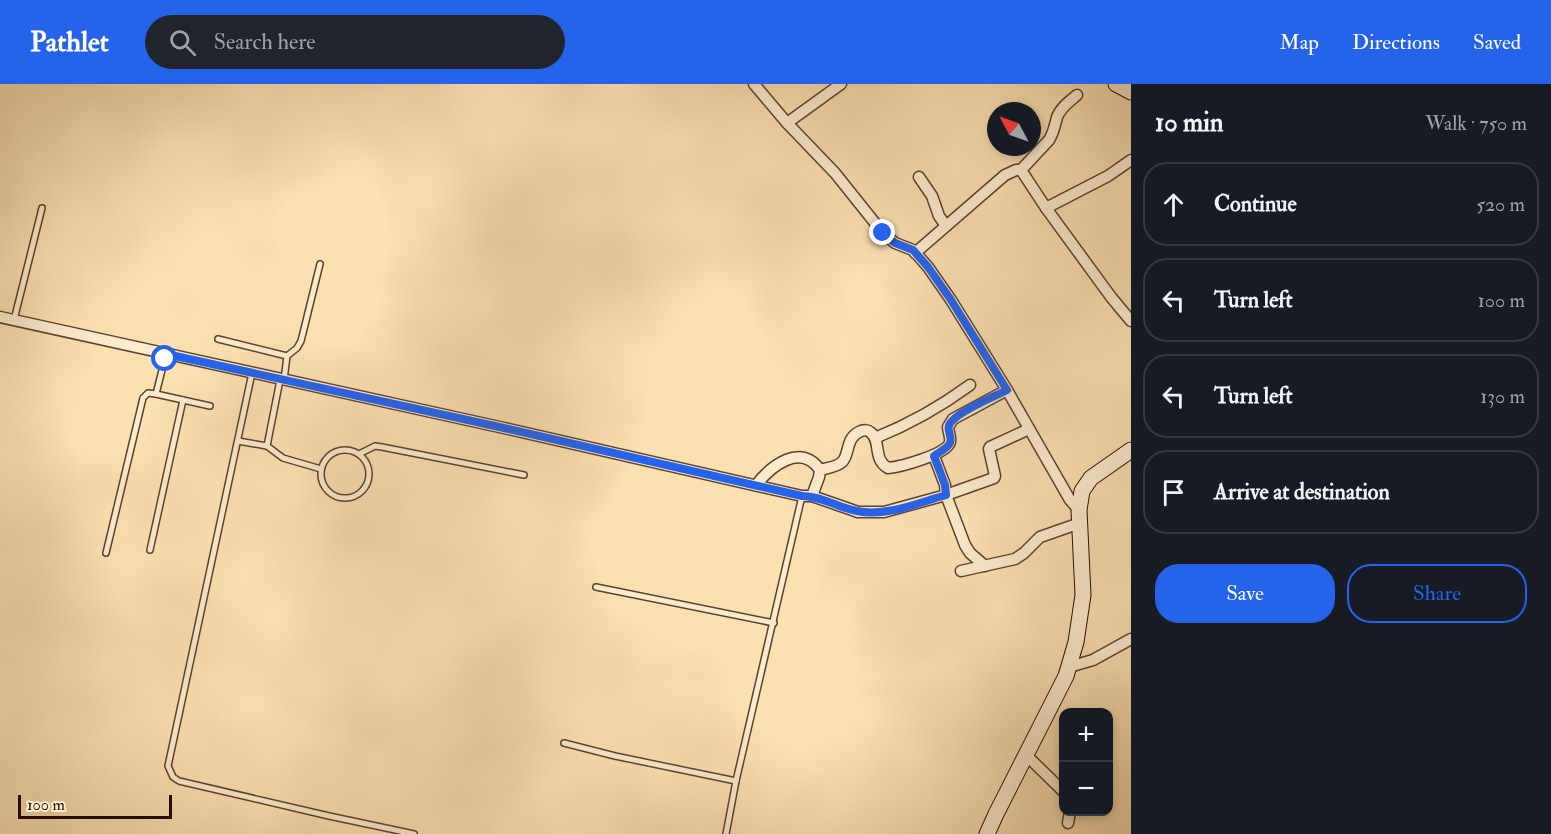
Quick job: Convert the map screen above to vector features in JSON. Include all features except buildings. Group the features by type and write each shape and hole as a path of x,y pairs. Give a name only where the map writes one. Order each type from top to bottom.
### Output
{"street":[{"path":"754,84 841,180 883,233 895,243 913,250 939,281 1007,390 1079,517"},
{"path":"787,123 842,84"},
{"path":"1116,84 1131,92"},
{"path":"915,253 1005,176 1021,170 1049,140 1061,110 1077,95"},
{"path":"1046,208 1108,177 1131,160"},
{"path":"1021,170 1046,208 1131,321"},
{"path":"919,177 932,196 939,216 946,226"},
{"path":"0,317 807,496 858,512 884,512 946,495 994,478 990,447 1029,429"},
{"path":"875,438 923,416 970,385"},
{"path":"820,470 842,463 855,435 867,430 875,438 878,458 888,468 934,456 948,446 950,442 948,427 953,419 1007,390"},
{"path":"987,834 1069,668 1076,642 1083,595 1079,517 1082,491 1091,478 1105,467 1130,454"},
{"path":"934,456 965,546 985,566"},
{"path":"756,485 771,469 788,459 807,457 820,470 819,477 807,496"},
{"path":"961,571 1015,559 1040,537 1079,517"},
{"path":"1069,668 1093,660 1131,639"},
{"path":"1026,755 1059,787"}],"lane":[{"path":"15,320 42,208"},
{"path":"267,446 287,356 297,348 301,341 320,264"},
{"path":"218,339 287,356"},
{"path":"156,394 166,354"},
{"path":"252,373 169,756 170,772 179,781 414,834"},
{"path":"106,553 143,398 148,393 210,406"},
{"path":"150,550 183,400"},
{"path":"238,441 267,446 284,458 321,469"},
{"path":"359,454 375,446 524,475"},
{"path":"348,450 359,454 367,462 370,474 367,485 359,494 348,499 337,498 327,491 321,481 321,469 326,458 336,451 348,450"},
{"path":"726,834 736,781 807,496"},
{"path":"596,587 774,623"},
{"path":"564,743 736,781"}],"route":[{"path":"165,359 166,354 504,428 802,496 812,496 858,512 884,512 946,495 945,485 934,456 950,442 948,427 950,423 958,415 1007,390 928,267 913,250 895,243 883,233"}]}
